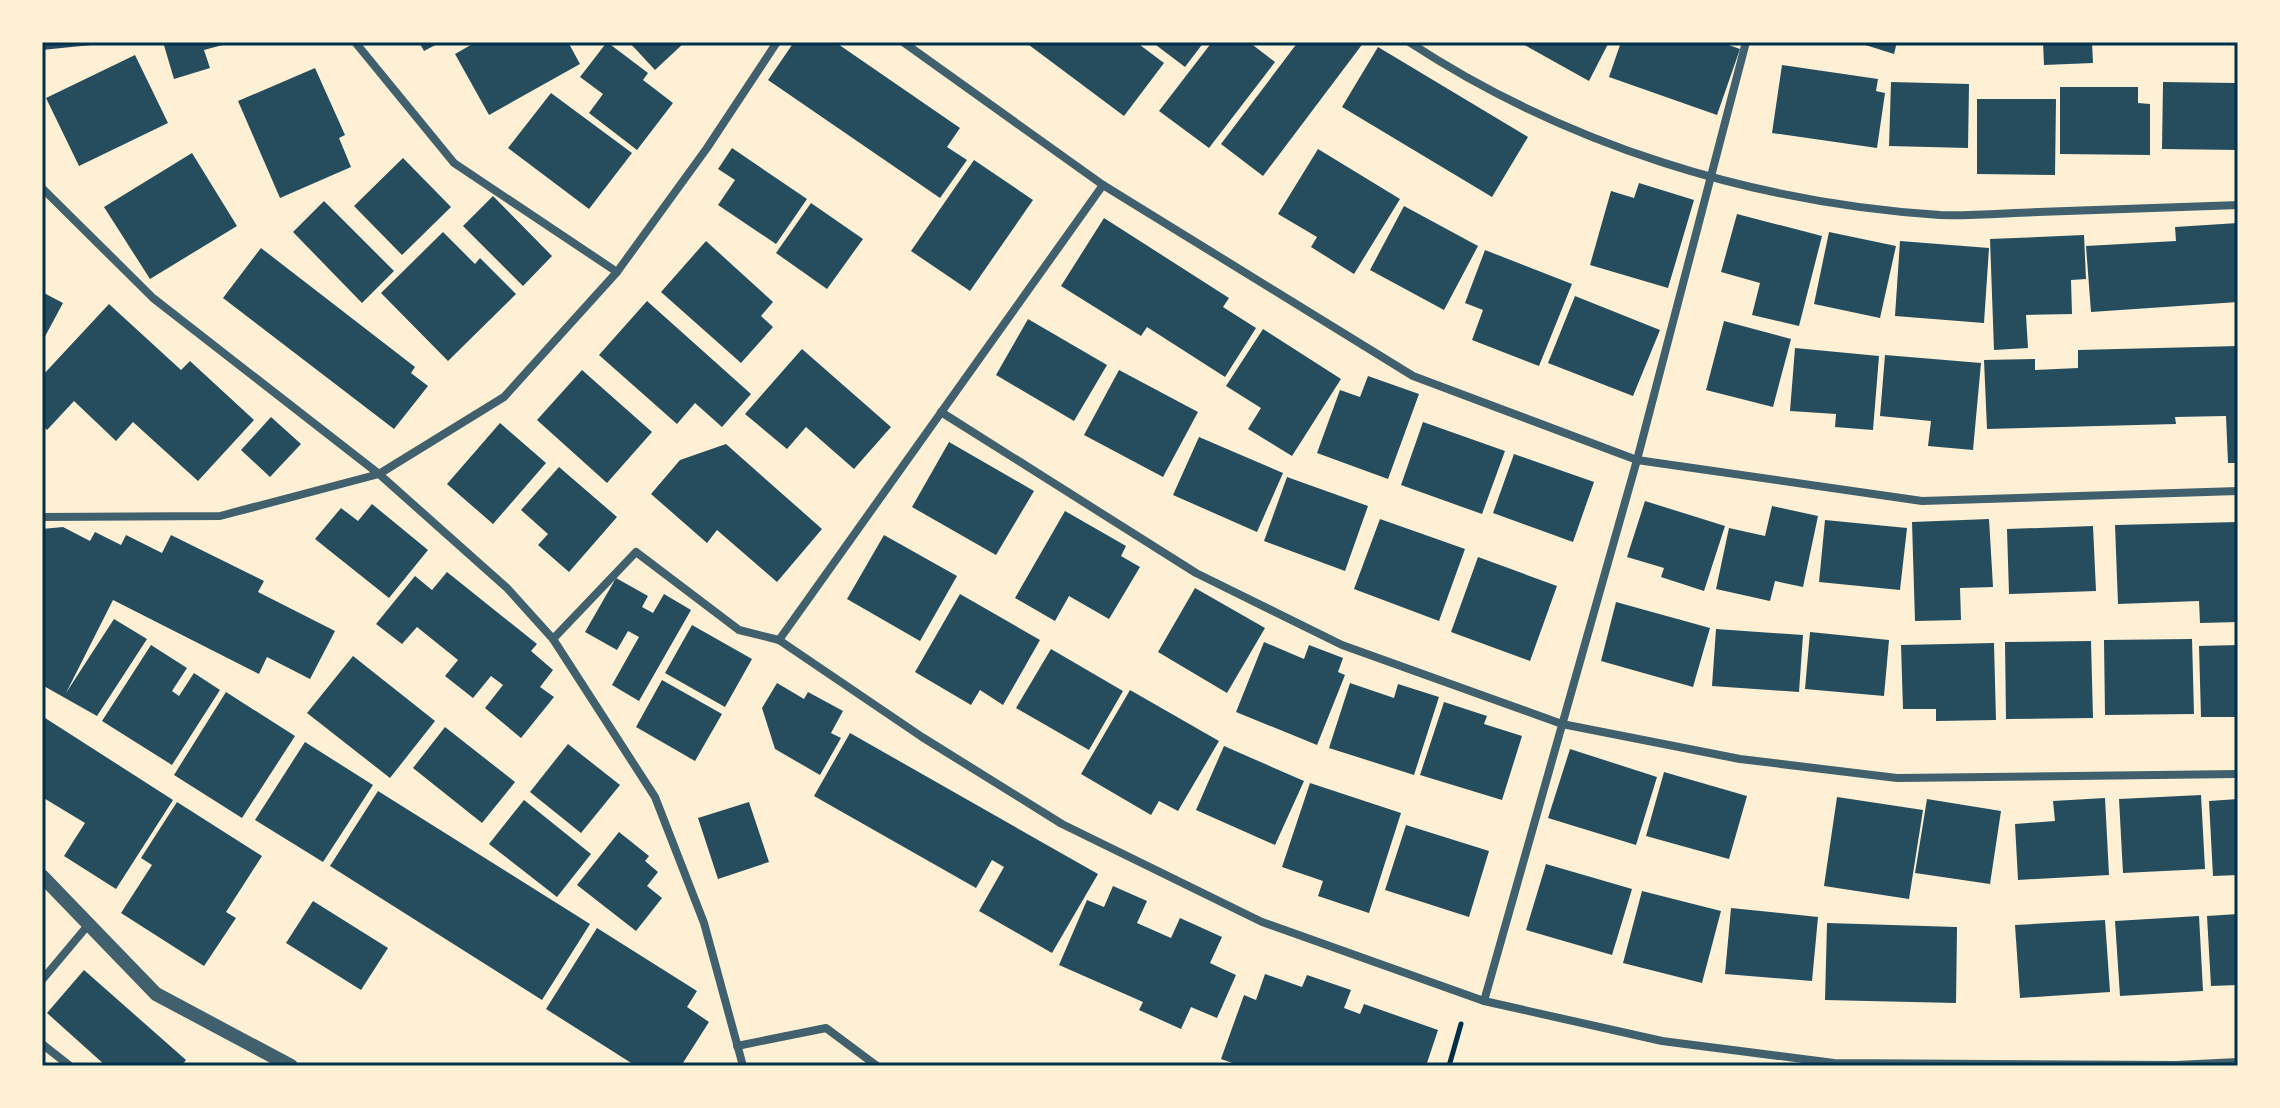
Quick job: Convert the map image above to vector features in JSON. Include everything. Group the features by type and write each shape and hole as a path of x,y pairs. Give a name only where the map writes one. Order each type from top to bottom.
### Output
{"street":[{"path":"355,42 454,163 617,272"},
{"path":"42,517 220,516 379,474 504,397 617,272 707,148 777,42"},
{"path":"903,42 1103,185 1413,376 1637,460 1922,501 2238,491"},
{"path":"1409,42 1448,68 1575,132 1711,177 1831,205 1943,215 2238,205"},
{"path":"1484,1001 1637,460 1746,42"},
{"path":"779,640 1103,185"},
{"path":"42,188 153,298 379,474 507,588 553,639 655,797 704,923 743,1066"},
{"path":"941,412 1196,573 1342,645 1562,724 1740,759 1897,778 2238,774"},
{"path":"553,639 636,552 739,630 779,640 922,737 1062,824 1262,922 1484,1001 1662,1041 1834,1063 2176,1066 2238,1062"},
{"path":"42,876 156,994 291,1066"},
{"path":"42,980 89,924"},
{"path":"737,1046 826,1028 877,1066"},
{"path":"42,1044 70,1066"},
{"path":"1772,1066 1774,1055"}],"path":[{"path":"1449,1066 1459,1029"}],"building":[{"path":"42,42 101,42 101,44 42,50"},
{"path":"163,42 230,43 204,50 210,68 174,79"},
{"path":"419,42 441,42 424,51"},
{"path":"476,42 568,42 580,64 489,115 455,54"},
{"path":"607,42 648,73 643,80 673,103 637,150 589,113 603,94 580,77"},
{"path":"629,42 685,42 655,70"},
{"path":"794,42 835,42 960,128 947,147 967,160 940,198 768,80"},
{"path":"1025,42 1136,42 1164,63 1124,116"},
{"path":"1152,42 1204,42 1185,67"},
{"path":"1212,42 1249,42 1275,62 1209,148 1159,111"},
{"path":"1298,42 1364,42 1263,176 1221,144"},
{"path":"1519,42 1609,42 1589,81"},
{"path":"1621,42 1720,42 1740,49 1717,115 1609,77"},
{"path":"1856,42 1897,42 1894,54"},
{"path":"2043,42 2092,42 2093,63 2044,65"},
{"path":"1378,47 1528,137 1492,197 1342,107"},
{"path":"135,55 168,123 79,166 46,98"},
{"path":"1782,65 1878,79 1876,91 1885,93 1877,148 1772,133"},
{"path":"315,68 345,135 339,138 351,167 280,198 238,101"},
{"path":"1891,82 1969,84 1968,148 1889,146"},
{"path":"2163,82 2236,83 2238,150 2162,149"},
{"path":"2060,87 2138,87 2138,103 2150,104 2150,155 2060,154"},
{"path":"551,93 632,153 589,209 508,148"},
{"path":"1977,99 2056,99 2055,175 1977,174"},
{"path":"732,148 807,199 776,244 718,205 735,180 718,169"},
{"path":"1318,149 1400,199 1354,274 1311,247 1317,237 1278,214"},
{"path":"192,153 237,226 150,279 104,207"},
{"path":"403,158 451,207 402,255 354,206"},
{"path":"974,160 1033,200 970,291 911,251"},
{"path":"1639,183 1694,200 1668,288 1590,265 1611,191 1634,198"},
{"path":"493,196 552,256 523,286 463,226"},
{"path":"324,201 394,271 362,303 293,232"},
{"path":"811,203 863,239 827,289 776,253"},
{"path":"1404,206 1478,246 1444,310 1370,270"},
{"path":"1737,214 1822,236 1799,326 1752,315 1760,283 1721,272"},
{"path":"1104,218 1229,298 1223,307 1256,328 1225,377 1147,327 1141,336 1061,286"},
{"path":"2238,223 2238,302 2091,312 2086,246 2176,241 2175,227"},
{"path":"443,232 475,264 480,258 516,294 448,361 381,293"},
{"path":"1829,232 1896,246 1880,318 1814,304"},
{"path":"2084,235 2086,279 2071,280 2072,314 2026,315 2028,348 1994,350 1990,239"},
{"path":"706,241 773,302 761,316 773,327 741,363 661,292"},
{"path":"1900,241 1989,248 1984,323 1895,316"},
{"path":"261,248 415,367 411,373 428,386 394,429 223,298"},
{"path":"1485,250 1572,284 1539,366 1472,340 1483,310 1465,303"},
{"path":"42,292 63,303 42,342"},
{"path":"1575,296 1660,330 1633,396 1548,363"},
{"path":"647,301 751,394 722,427 695,403 677,424 599,355"},
{"path":"109,304 181,370 190,361 254,420 198,481 133,422 116,441 74,401 47,430 42,425 42,376"},
{"path":"1028,319 1107,365 1074,421 996,375"},
{"path":"1724,321 1791,339 1773,407 1706,390"},
{"path":"1263,329 1341,379 1292,456 1248,429 1261,408 1226,386"},
{"path":"2238,346 2238,463 2228,463 2226,416 2175,417 2176,424 1987,429 1984,360 2035,359 2035,370 2078,368 2078,350"},
{"path":"1795,348 1879,356 1873,430 1835,427 1836,414 1790,411"},
{"path":"802,349 891,427 854,469 806,427 787,449 745,414"},
{"path":"1885,355 1981,363 1973,450 1928,446 1931,421 1880,416"},
{"path":"582,370 652,432 607,483 537,420"},
{"path":"1119,370 1198,412 1163,477 1084,435"},
{"path":"1368,376 1419,394 1388,479 1317,453 1340,390 1360,397"},
{"path":"271,417 301,444 270,477 241,450"},
{"path":"1423,422 1505,451 1482,514 1401,485"},
{"path":"500,423 546,463 493,524 447,484"},
{"path":"1199,437 1283,473 1257,532 1173,495"},
{"path":"949,442 1034,491 996,555 912,507"},
{"path":"726,444 822,529 777,582 717,530 707,543 651,494 680,460"},
{"path":"1514,454 1594,482 1573,542 1493,513"},
{"path":"559,467 617,517 569,572 538,545 548,534 521,510"},
{"path":"1287,477 1368,506 1345,571 1264,541"},
{"path":"1645,501 1725,526 1704,591 1661,577 1664,568 1627,557"},
{"path":"372,504 428,550 389,598 315,539 341,508 358,521"},
{"path":"1772,506 1818,516 1803,587 1775,581 1770,601 1716,589 1729,528 1765,536"},
{"path":"1065,511 1126,546 1121,556 1140,567 1109,619 1069,596 1055,621 1015,598"},
{"path":"1380,519 1465,549 1439,621 1354,589"},
{"path":"1989,519 1993,587 1960,588 1961,620 1915,621 1912,522"},
{"path":"1825,520 1907,528 1900,590 1819,582"},
{"path":"2238,522 2238,622 2200,623 2199,601 2118,604 2115,525"},
{"path":"2093,526 2096,591 2009,594 2007,529"},
{"path":"63,527 90,541 95,532 121,545 126,535 162,553 171,535 264,581 258,592 335,631 310,679 267,657 259,674 113,600 66,693 114,619 147,639 97,716 42,685 42,529"},
{"path":"884,535 957,576 920,641 847,599"},
{"path":"1478,557 1557,586 1530,661 1451,632"},
{"path":"447,572 537,644 531,651 553,670 540,687 554,697 521,738 485,708 503,685 491,676 473,698 445,676 458,660 417,627 402,644 376,624 415,576 432,590"},
{"path":"616,578 648,596 642,607 653,613 664,594 691,610 639,701 612,685 639,637 628,631 617,650 585,632"},
{"path":"1195,588 1265,628 1227,693 1158,652"},
{"path":"960,594 1040,640 1003,705 980,690 971,705 915,672"},
{"path":"1616,602 1710,628 1693,687 1601,661"},
{"path":"692,625 752,659 725,707 665,673"},
{"path":"1716,629 1803,635 1799,692 1712,686"},
{"path":"1810,632 1889,640 1884,696 1805,689"},
{"path":"2192,639 2194,714 2105,715 2104,640"},
{"path":"2091,641 2093,718 2006,719 2005,642"},
{"path":"1264,642 1304,659 1309,645 1343,658 1338,672 1345,675 1317,745 1236,712"},
{"path":"1994,643 1996,720 1936,721 1936,709 1903,709 1901,645"},
{"path":"151,645 187,668 172,691 179,696 194,673 220,690 172,765 102,721"},
{"path":"2238,645 2238,717 2201,717 2199,646"},
{"path":"1051,649 1123,691 1089,750 1016,708"},
{"path":"353,656 435,721 390,778 307,713"},
{"path":"662,680 722,714 695,761 636,727"},
{"path":"777,683 804,699 808,692 843,711 831,733 841,738 820,775 775,749 762,708"},
{"path":"1350,683 1394,698 1398,684 1439,697 1414,775 1329,748"},
{"path":"1130,690 1219,741 1178,811 1159,801 1151,815 1081,774"},
{"path":"226,692 295,736 242,818 174,775"},
{"path":"1444,702 1487,716 1484,724 1522,736 1502,800 1420,775"},
{"path":"42,716 173,800 116,889 64,856 85,823 42,797"},
{"path":"445,727 515,782 482,823 413,768"},
{"path":"850,733 1098,874 1052,953 979,911 1004,867 992,860 976,888 814,796"},
{"path":"305,742 373,785 323,862 255,820"},
{"path":"568,744 620,785 581,833 530,792"},
{"path":"1224,746 1304,781 1275,845 1196,810"},
{"path":"1570,749 1657,777 1636,845 1548,818"},
{"path":"1664,772 1747,796 1729,859 1646,836"},
{"path":"1310,783 1401,813 1369,913 1318,896 1323,881 1282,867"},
{"path":"378,791 590,924 542,1000 330,866"},
{"path":"2201,795 2205,869 2123,873 2119,799"},
{"path":"1837,797 1923,810 1909,899 1824,886"},
{"path":"2105,798 2109,875 2018,880 2015,824 2055,821 2053,801"},
{"path":"1927,799 2001,811 1990,884 1915,873"},
{"path":"2238,799 2238,875 2213,876 2209,801"},
{"path":"524,800 591,854 557,897 489,844"},
{"path":"177,802 262,856 226,912 236,918 204,966 121,913 152,865 141,858"},
{"path":"749,802 769,862 718,879 698,818"},
{"path":"1406,825 1489,851 1469,917 1385,890"},
{"path":"619,832 649,856 645,861 658,872 647,886 662,898 636,931 577,885"},
{"path":"1546,864 1632,889 1612,955 1526,930"},
{"path":"1113,886 1147,901 1137,923 1171,938 1180,918 1222,937 1210,963 1236,975 1217,1018 1191,1007 1181,1029 1139,1010 1143,1002 1059,965 1087,900 1104,907"},
{"path":"1642,891 1721,911 1702,983 1623,963"},
{"path":"313,901 388,948 361,990 286,943"},
{"path":"1731,908 1818,917 1812,981 1725,974"},
{"path":"2238,914 2238,985 2211,986 2207,916"},
{"path":"2199,916 2203,991 2120,996 2115,921"},
{"path":"2105,920 2110,992 2020,998 2015,925"},
{"path":"1827,923 1957,927 1956,1003 1825,1000"},
{"path":"597,928 697,991 687,1007 709,1022 681,1066 636,1066 546,1009"},
{"path":"84,970 186,1060 181,1066 106,1066 47,1013"},
{"path":"1265,974 1302,987 1307,975 1351,990 1344,1008 1360,1014 1364,1004 1438,1030 1426,1066 1241,1066 1221,1059 1244,995 1256,1000"}]}
